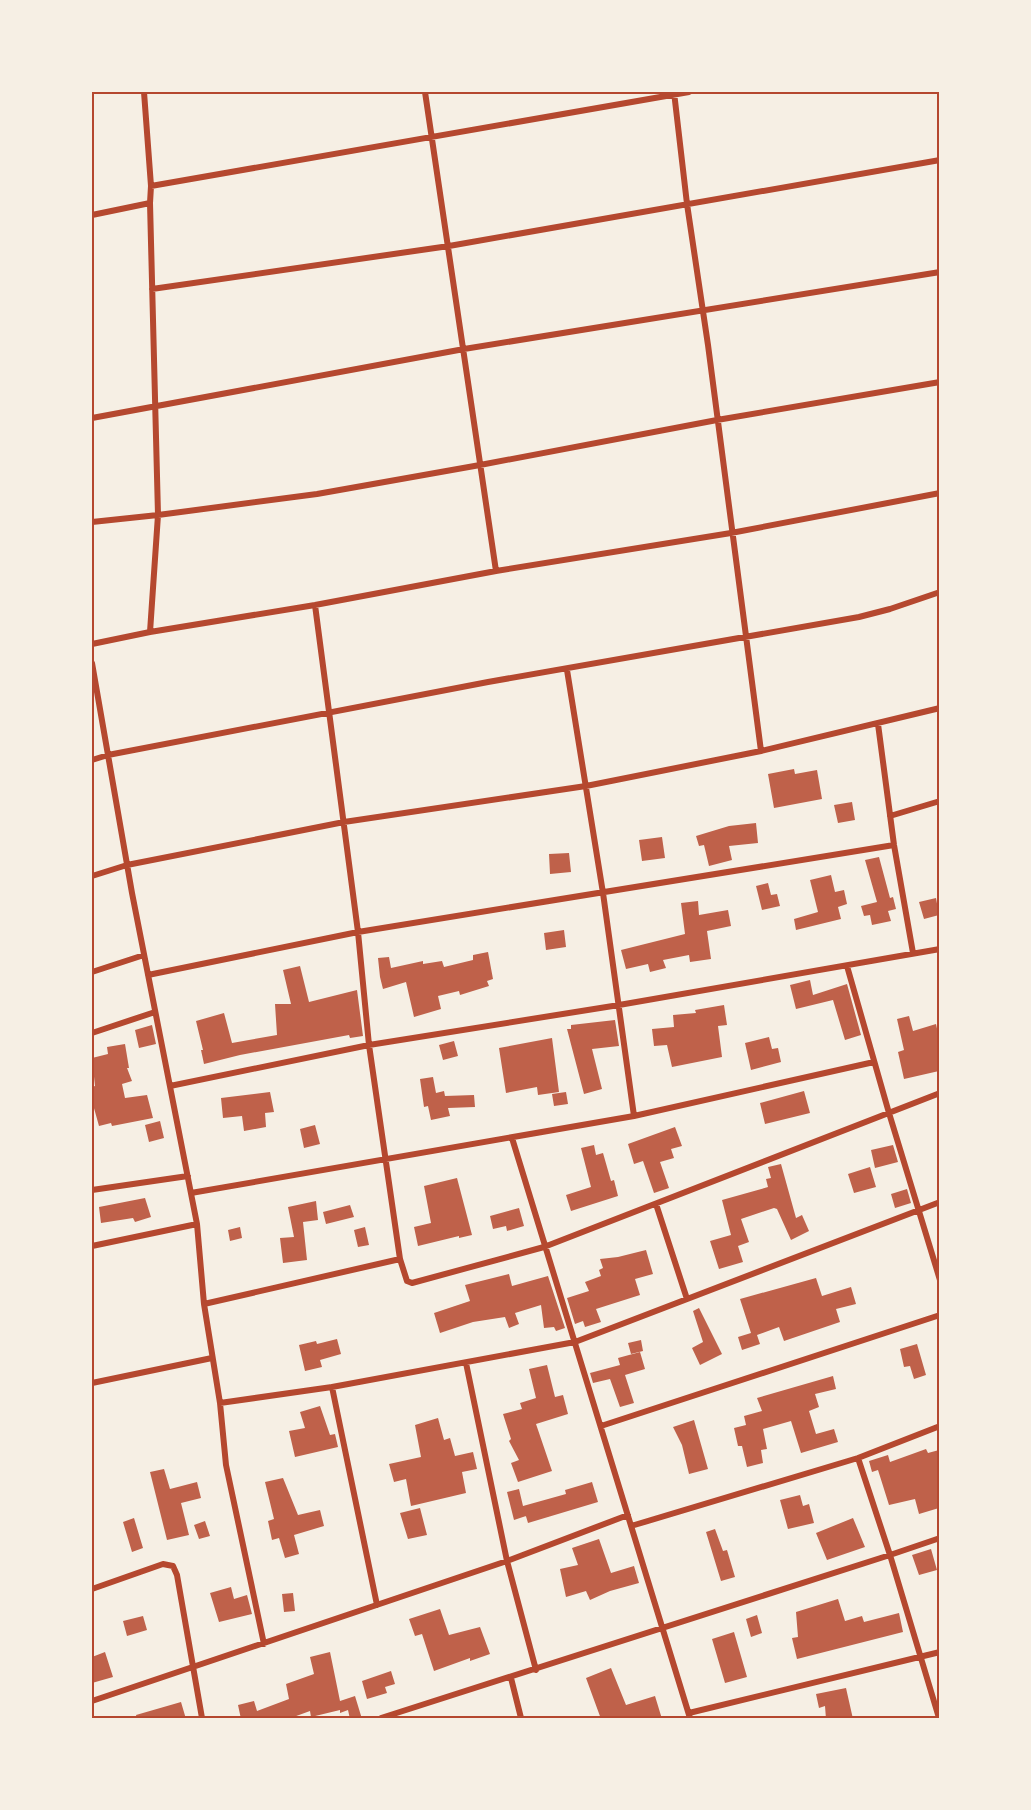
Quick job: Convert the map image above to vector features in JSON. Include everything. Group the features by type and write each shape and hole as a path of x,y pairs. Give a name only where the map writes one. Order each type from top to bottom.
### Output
{"street":[{"path":"144,92 151,186 158,515 150,632"},
{"path":"425,92 496,571"},
{"path":"151,186 688,92"},
{"path":"674,93 761,752"},
{"path":"152,289 448,246 939,160"},
{"path":"92,214 150,203"},
{"path":"92,418 464,348 939,272"},
{"path":"92,522 317,494 717,420 939,382"},
{"path":"92,644 496,571 731,533 939,493"},
{"path":"92,760 108,755 488,682 567,670 859,617 939,592"},
{"path":"315,605 358,932 369,1045 400,1259 407,1281 412,1283 544,1247 939,1093"},
{"path":"92,663 127,865 197,1224 204,1304 220,1403 226,1465 264,1644"},
{"path":"567,670 603,892 634,1116"},
{"path":"92,876 127,865 344,822 586,786 761,752 939,708"},
{"path":"878,724 894,845 913,953"},
{"path":"890,816 939,801"},
{"path":"148,975 358,932 894,845"},
{"path":"170,1086 369,1045 619,1005 939,949"},
{"path":"92,972 144,955"},
{"path":"847,966 888,1113 939,1280"},
{"path":"92,1033 155,1012"},
{"path":"191,1193 634,1116 874,1062"},
{"path":"512,1138 689,1716 939,1652"},
{"path":"92,1190 188,1176"},
{"path":"220,1403 332,1387 575,1342 939,1202"},
{"path":"656,1204 687,1299"},
{"path":"92,1246 197,1224"},
{"path":"204,1304 400,1259"},
{"path":"601,1426 939,1316"},
{"path":"92,1383 212,1358"},
{"path":"466,1363 507,1561 536,1670"},
{"path":"332,1387 377,1605"},
{"path":"631,1526 858,1458 939,1426"},
{"path":"858,1458 891,1555 939,1719"},
{"path":"92,1701 507,1561 628,1515"},
{"path":"381,1719 939,1538"},
{"path":"92,1589 163,1564 173,1566 177,1575 202,1719"},
{"path":"511,1678 521,1719"}],"building":[{"path":"794,769 795,774 817,770 822,799 774,808 768,774"},
{"path":"852,802 855,820 838,823 834,805"},
{"path":"756,823 758,843 729,846 732,860 709,866 704,845 699,846 696,836 729,826"},
{"path":"662,837 665,858 642,861 639,840"},
{"path":"569,853 571,872 550,874 549,854"},
{"path":"879,857 890,898 893,897 896,909 888,911 891,921 872,925 870,915 864,916 861,906 877,902 865,860"},
{"path":"831,875 835,892 844,890 847,904 838,907 841,919 796,930 794,919 818,912 810,880"},
{"path":"768,883 771,895 777,894 780,906 762,910 756,886"},
{"path":"936,898 939,915 924,919 919,902"},
{"path":"698,901 699,915 728,910 731,926 707,931 711,959 690,962 689,955 663,960 666,968 650,972 648,964 626,969 621,950 685,934 681,903"},
{"path":"564,930 566,947 546,950 544,933"},
{"path":"488,952 493,979 487,981 489,986 460,995 459,991 438,996 441,1009 414,1017 406,982 383,989 378,958 389,957 391,968 423,961 423,964 442,961 444,967 473,960 473,955"},
{"path":"300,966 309,1002 357,990 363,1036 350,1038 349,1035 204,1064 196,1021 224,1013 232,1043 277,1035 275,1004 291,1004 283,970"},
{"path":"810,980 813,995 847,984 861,1035 845,1040 833,1000 796,1009 790,985"},
{"path":"724,1005 727,1025 718,1026 722,1057 672,1067 667,1045 654,1046 652,1029 674,1027 673,1015 696,1013 695,1010"},
{"path":"909,1016 913,1031 936,1024 939,1038 939,1071 904,1079 898,1052 904,1050 897,1019"},
{"path":"615,1020 619,1046 592,1049 602,1089 584,1094 567,1029 571,1029 571,1025"},
{"path":"152,1025 156,1044 139,1048 135,1030"},
{"path":"769,1037 772,1049 778,1048 781,1062 751,1070 745,1043"},
{"path":"552,1038 559,1092 538,1095 537,1087 506,1093 499,1048"},
{"path":"454,1041 458,1056 443,1060 439,1045"},
{"path":"125,1044 129,1068 127,1068 132,1081 122,1084 125,1098 147,1095 153,1118 112,1126 111,1123 99,1126 92,1101 92,1087 95,1086 92,1058 108,1054 107,1047"},
{"path":"433,1077 436,1093 444,1091 445,1096 474,1095 475,1107 448,1108 450,1116 431,1120 428,1106 424,1107 420,1079"},
{"path":"804,1091 810,1113 765,1124 760,1103"},
{"path":"270,1092 274,1112 265,1113 266,1127 244,1131 242,1116 223,1118 221,1098"},
{"path":"566,1092 568,1104 554,1106 552,1094"},
{"path":"160,1121 164,1138 149,1142 145,1125"},
{"path":"315,1125 320,1144 304,1148 300,1129"},
{"path":"675,1127 682,1146 671,1149 674,1158 660,1162 669,1188 654,1193 643,1161 634,1164 628,1144"},
{"path":"594,1145 596,1155 603,1153 618,1196 571,1211 566,1195 591,1187 581,1148"},
{"path":"893,1145 898,1162 875,1168 871,1150"},
{"path":"781,1164 796,1218 802,1215 809,1231 791,1240 777,1209 774,1208 741,1219 749,1242 738,1246 743,1262 719,1269 710,1241 731,1235 722,1200 768,1187 766,1179 771,1178 768,1167"},
{"path":"870,1167 876,1187 854,1193 848,1174"},
{"path":"457,1178 472,1235 418,1246 414,1227 431,1223 424,1186"},
{"path":"907,1189 911,1203 895,1208 891,1194"},
{"path":"145,1198 151,1217 135,1222 133,1218 101,1223 99,1207"},
{"path":"316,1201 318,1220 303,1222 307,1260 283,1263 280,1238 294,1237 288,1207"},
{"path":"350,1205 354,1217 326,1224 323,1212"},
{"path":"519,1208 524,1226 507,1231 506,1226 493,1229 490,1216"},
{"path":"240,1227 242,1238 230,1241 228,1230"},
{"path":"365,1227 369,1245 358,1247 354,1230"},
{"path":"646,1250 653,1274 635,1279 640,1295 596,1309 601,1322 585,1327 583,1321 575,1324 567,1298 589,1291 585,1282 601,1276 599,1270 603,1268 600,1259"},
{"path":"509,1274 512,1286 548,1276 565,1328 556,1331 554,1327 544,1328 541,1305 515,1313 519,1324 509,1328 505,1317 473,1322 440,1333 434,1313 470,1301 465,1285"},
{"path":"816,1278 822,1296 851,1287 856,1304 836,1309 840,1322 784,1341 779,1327 757,1335 760,1344 742,1350 738,1337 751,1333 740,1299"},
{"path":"699,1308 722,1354 700,1365 692,1348 703,1342 693,1311"},
{"path":"337,1339 341,1354 320,1360 322,1367 305,1371 299,1345 316,1341 317,1344"},
{"path":"641,1340 643,1351 631,1354 628,1343"},
{"path":"917,1344 926,1375 914,1379 910,1366 904,1367 900,1349"},
{"path":"640,1352 645,1369 625,1375 634,1403 620,1407 610,1379 593,1383 590,1373 620,1365 618,1358"},
{"path":"547,1365 555,1397 563,1395 568,1414 536,1424 552,1471 518,1482 511,1463 519,1460 509,1441 511,1439 503,1414 522,1409 520,1403 536,1398 529,1369"},
{"path":"833,1376 836,1389 815,1394 819,1407 809,1411 816,1434 834,1429 838,1442 801,1453 791,1421 763,1429 767,1449 761,1450 763,1463 747,1467 742,1446 738,1446 734,1428 746,1425 744,1416 762,1411 757,1398"},
{"path":"320,1406 330,1435 335,1434 338,1447 295,1457 289,1431 305,1428 300,1412"},
{"path":"438,1418 444,1440 450,1438 455,1456 473,1452 477,1469 462,1472 466,1493 411,1506 406,1479 394,1482 389,1464 421,1457 415,1425"},
{"path":"694,1420 708,1469 689,1474 682,1445 673,1427"},
{"path":"926,1449 928,1453 939,1450 939,1508 919,1514 915,1499 889,1505 878,1470 872,1472 869,1461 888,1455 890,1462"},
{"path":"164,1469 170,1489 197,1482 201,1498 181,1503 189,1535 167,1540 150,1472"},
{"path":"283,1478 298,1515 320,1510 324,1526 294,1535 299,1554 285,1558 279,1538 272,1540 268,1521 274,1519 265,1482"},
{"path":"592,1482 598,1502 528,1523 526,1516 514,1520 507,1492 519,1489 523,1506 566,1494 565,1490"},
{"path":"800,1495 803,1506 809,1504 814,1523 788,1529 780,1500"},
{"path":"420,1508 427,1535 408,1539 400,1513"},
{"path":"134,1518 143,1548 132,1552 123,1522"},
{"path":"853,1518 865,1547 827,1560 816,1533"},
{"path":"205,1521 210,1536 199,1539 194,1525"},
{"path":"715,1529 723,1551 727,1550 735,1577 721,1581 706,1532"},
{"path":"599,1539 611,1573 634,1566 639,1583 610,1591 590,1600 586,1591 566,1597 560,1569 578,1565 572,1548"},
{"path":"931,1549 937,1570 919,1575 912,1555"},
{"path":"231,1587 234,1599 247,1595 252,1614 219,1622 210,1593"},
{"path":"293,1593 295,1611 284,1612 282,1594"},
{"path":"838,1599 845,1621 862,1616 864,1622 899,1613 903,1632 797,1659 792,1638 798,1637 796,1612"},
{"path":"440,1609 449,1635 480,1627 490,1654 470,1661 470,1658 434,1671 422,1634 415,1636 409,1619"},
{"path":"757,1615 762,1633 751,1637 746,1619"},
{"path":"143,1616 147,1630 127,1636 123,1621"},
{"path":"734,1632 747,1677 725,1683 712,1639"},
{"path":"105,1652 113,1677 92,1683 92,1657"},
{"path":"330,1652 340,1701 355,1696 362,1719 350,1719 348,1710 340,1713 340,1710 311,1717 310,1711 288,1719 241,1719 238,1705 254,1701 257,1711 289,1699 286,1684 314,1674 310,1657"},
{"path":"611,1668 626,1705 655,1696 662,1719 601,1719 586,1678"},
{"path":"391,1671 395,1684 385,1687 387,1693 367,1699 362,1681"},
{"path":"846,1688 853,1719 826,1719 825,1706 819,1708 816,1694"},
{"path":"181,1702 186,1719 137,1719 136,1715"}]}
